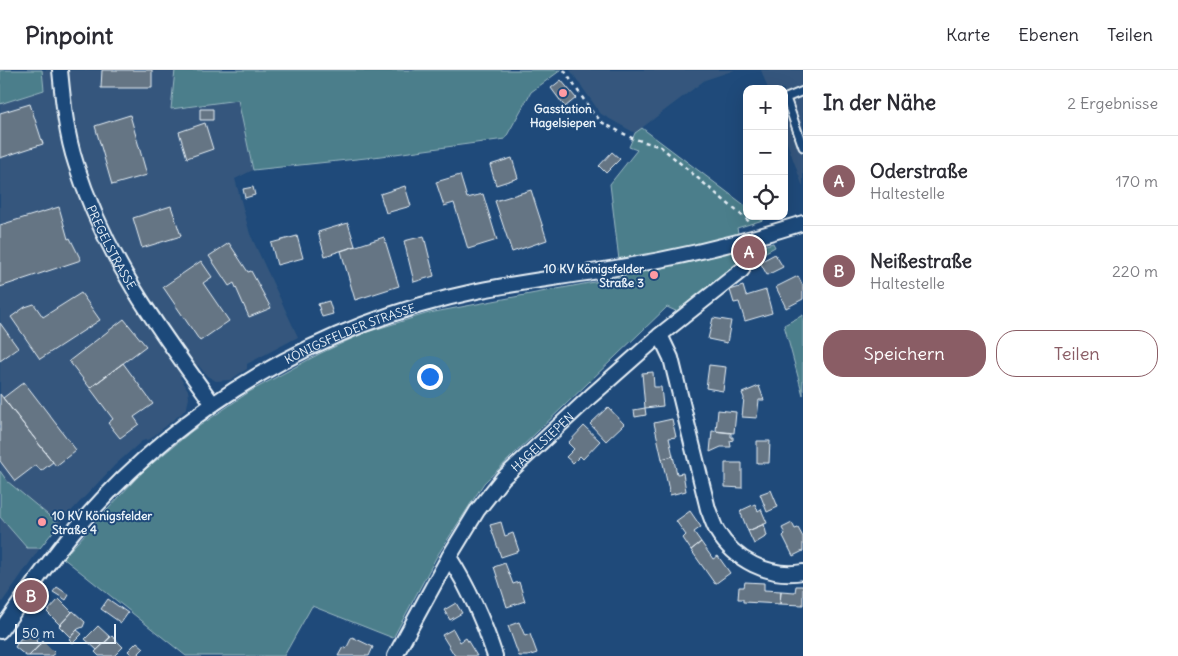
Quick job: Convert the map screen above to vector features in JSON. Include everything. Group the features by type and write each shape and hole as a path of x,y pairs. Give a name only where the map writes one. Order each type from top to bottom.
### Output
{"street":[{"name":"PREGELSTRASSE","path":"60,70 63,103 76,163 96,218 121,270 155,323 213,404"},
{"name":"KÖNIGSFELDER STRASSE","path":"0,630 51,558 76,528 107,494 160,444 213,404 260,374 312,347 355,327 412,308 477,291 660,260 760,236 803,223"},
{"name":"HAGELSIEPEN","path":"395,656 449,557 477,511 503,478 660,335 742,270"},
{"path":"660,335 672,358 708,509 717,530 730,548 745,560 777,572 803,572"},
{"path":"449,557 468,586 487,629 496,656"}],"lane":[{"path":"803,91 786,98 803,147"}],"path":[{"path":"564,70 592,112 604,123 632,138 661,146 750,222 760,236"}],"shaded area":[{"path":"42,70 175,70 171,109 238,100 253,170 235,179 250,234 298,337 247,364 247,369 230,380 216,381 207,376 198,365 180,377 188,390 187,407 150,439 142,441 115,465 59,524 7,481 0,471 0,104 44,90"},
{"path":"570,70 735,70 705,80 635,133 601,114"},
{"path":"761,70 803,70 803,187 788,145 788,85 767,85"},
{"path":"0,517 27,548 40,548 0,605"}],"green space":[{"path":"0,70 42,70 44,90 0,104"},
{"path":"175,70 561,70 531,92 505,139 366,158 253,170 238,100 171,109"},
{"path":"642,128 743,204 743,220 763,220 737,228 742,252 773,243 775,247 744,264 680,313 667,307 484,483 437,556 393,638 312,606 284,656 186,656 63,558 142,472 192,431 249,392 319,354 364,333 429,313 621,277 610,184 637,150 629,147 635,133"},
{"path":"803,315 803,395 784,325"},
{"path":"0,471 7,481 59,524 40,548 27,548 0,517"}],"building":[{"path":"102,70 152,70 152,88 101,88"},
{"name":"Gasstation Hagelsiepen","path":"561,80 576,98 565,107 551,88"},
{"path":"30,104 43,144 0,158 0,113"},
{"path":"200,109 213,109 213,120 200,120"},
{"path":"130,115 147,175 112,185 95,126"},
{"path":"205,123 213,149 187,158 179,132"},
{"path":"612,152 620,159 606,173 599,166"},
{"path":"512,158 518,178 496,185 490,165"},
{"path":"460,175 467,198 483,194 497,240 468,249 454,203 444,206 436,182"},
{"path":"405,186 411,206 386,213 380,194"},
{"path":"253,187 255,195 245,198 243,189"},
{"path":"531,190 547,240 512,252 495,201"},
{"path":"171,206 181,236 142,248 133,218"},
{"path":"59,207 68,239 70,238 81,260 0,287 0,225"},
{"path":"348,223 355,246 325,256 318,232"},
{"path":"297,236 303,258 277,265 271,243"},
{"path":"424,236 434,276 414,282 404,241"},
{"path":"384,237 399,286 355,300 341,251"},
{"path":"229,243 248,272 251,271 271,308 249,317 234,283 229,286 209,256"},
{"path":"775,254 783,267 767,275 760,262"},
{"path":"201,261 212,277 203,283 229,321 200,341 163,287"},
{"path":"798,276 803,286 803,299 786,308 776,287"},
{"path":"743,286 746,296 766,290 772,313 745,321 739,302 734,303 730,290"},
{"path":"81,293 100,320 40,359 11,317 25,307 34,304 43,317"},
{"path":"329,301 333,314 322,317 318,304"},
{"path":"713,318 731,321 727,343 708,339"},
{"path":"124,319 146,346 90,388 69,361"},
{"path":"0,323 18,348 0,361"},
{"path":"123,363 153,404 134,417 139,424 120,438 108,423 113,419 90,388"},
{"path":"709,365 726,367 723,391 706,388"},
{"path":"653,372 654,387 661,387 663,406 645,408 642,373"},
{"path":"24,382 76,450 56,466 3,398"},
{"path":"759,386 764,400 759,400 757,418 742,417 744,398 742,393"},
{"path":"0,394 53,462 41,471 36,465 15,481 0,461"},
{"path":"608,407 624,424 606,441 590,424"},
{"path":"645,408 646,415 635,417 634,410"},
{"path":"718,410 736,412 734,433 716,431"},
{"path":"672,419 676,437 669,438 673,456 662,459 654,423"},
{"path":"584,426 600,441 583,459 580,456 573,463 566,457 574,449 568,443"},
{"path":"712,431 731,433 733,440 730,441 731,447 721,447 710,452"},
{"path":"757,441 770,441 769,463 757,463"},
{"path":"673,456 677,474 683,473 686,491 670,495 662,459"},
{"path":"725,463 742,463 742,488 725,487"},
{"path":"771,490 778,507 767,512 760,494"},
{"path":"755,504 758,511 761,509 767,523 748,531 740,511"},
{"path":"690,511 701,527 694,532 701,542 691,550 683,538 686,535 676,521"},
{"path":"501,522 505,536 513,533 519,551 501,557 490,525"},
{"path":"792,523 795,529 798,528 803,537 803,551 793,556 783,536 785,534 782,528"},
{"path":"764,524 767,536 754,544 748,531"},
{"path":"701,542 713,559 718,556 730,573 715,584 691,550"},
{"path":"505,563 513,584 519,582 525,601 507,607 494,567"},
{"path":"745,582 764,583 764,590 781,591 780,604 743,602 743,599 738,599 739,587 744,587"},
{"path":"796,586 803,586 803,605 780,604 781,591 795,592"},
{"path":"57,587 69,595 66,600 53,592"},
{"path":"59,599 72,612 60,625 47,612"},
{"path":"108,599 128,613 121,623 101,609"},
{"path":"456,603 462,613 450,620 444,610"},
{"path":"73,611 85,622 83,627 70,637 59,626"},
{"path":"519,622 525,636 530,634 537,653 519,656 508,626"},
{"path":"98,626 110,637 97,650 85,639"},
{"path":"453,629 460,642 466,638 477,656 455,656 442,635"},
{"path":"31,630 38,638 36,641 40,645 29,656 26,656 15,647 20,639 24,638"},
{"path":"77,630 82,634 73,643 69,639"},
{"path":"112,636 123,647 114,656 99,656 95,652"},
{"path":"352,637 373,647 369,656 338,656 343,647 346,649"},
{"path":"43,641 55,653 51,656 29,656"},
{"path":"137,642 144,648 136,656 133,656 128,651"}],"place":[{"name":"Gasstation Hagelsiepen","path":"563,93"},
{"name":"Oderstraße","path":"749,252"},
{"name":"10 KV Königsfelder Straße 3","path":"654,275"},
{"name":"10 KV Königsfelder Straße 4","path":"42,522"},
{"name":"Neißestraße","path":"31,596"}]}
